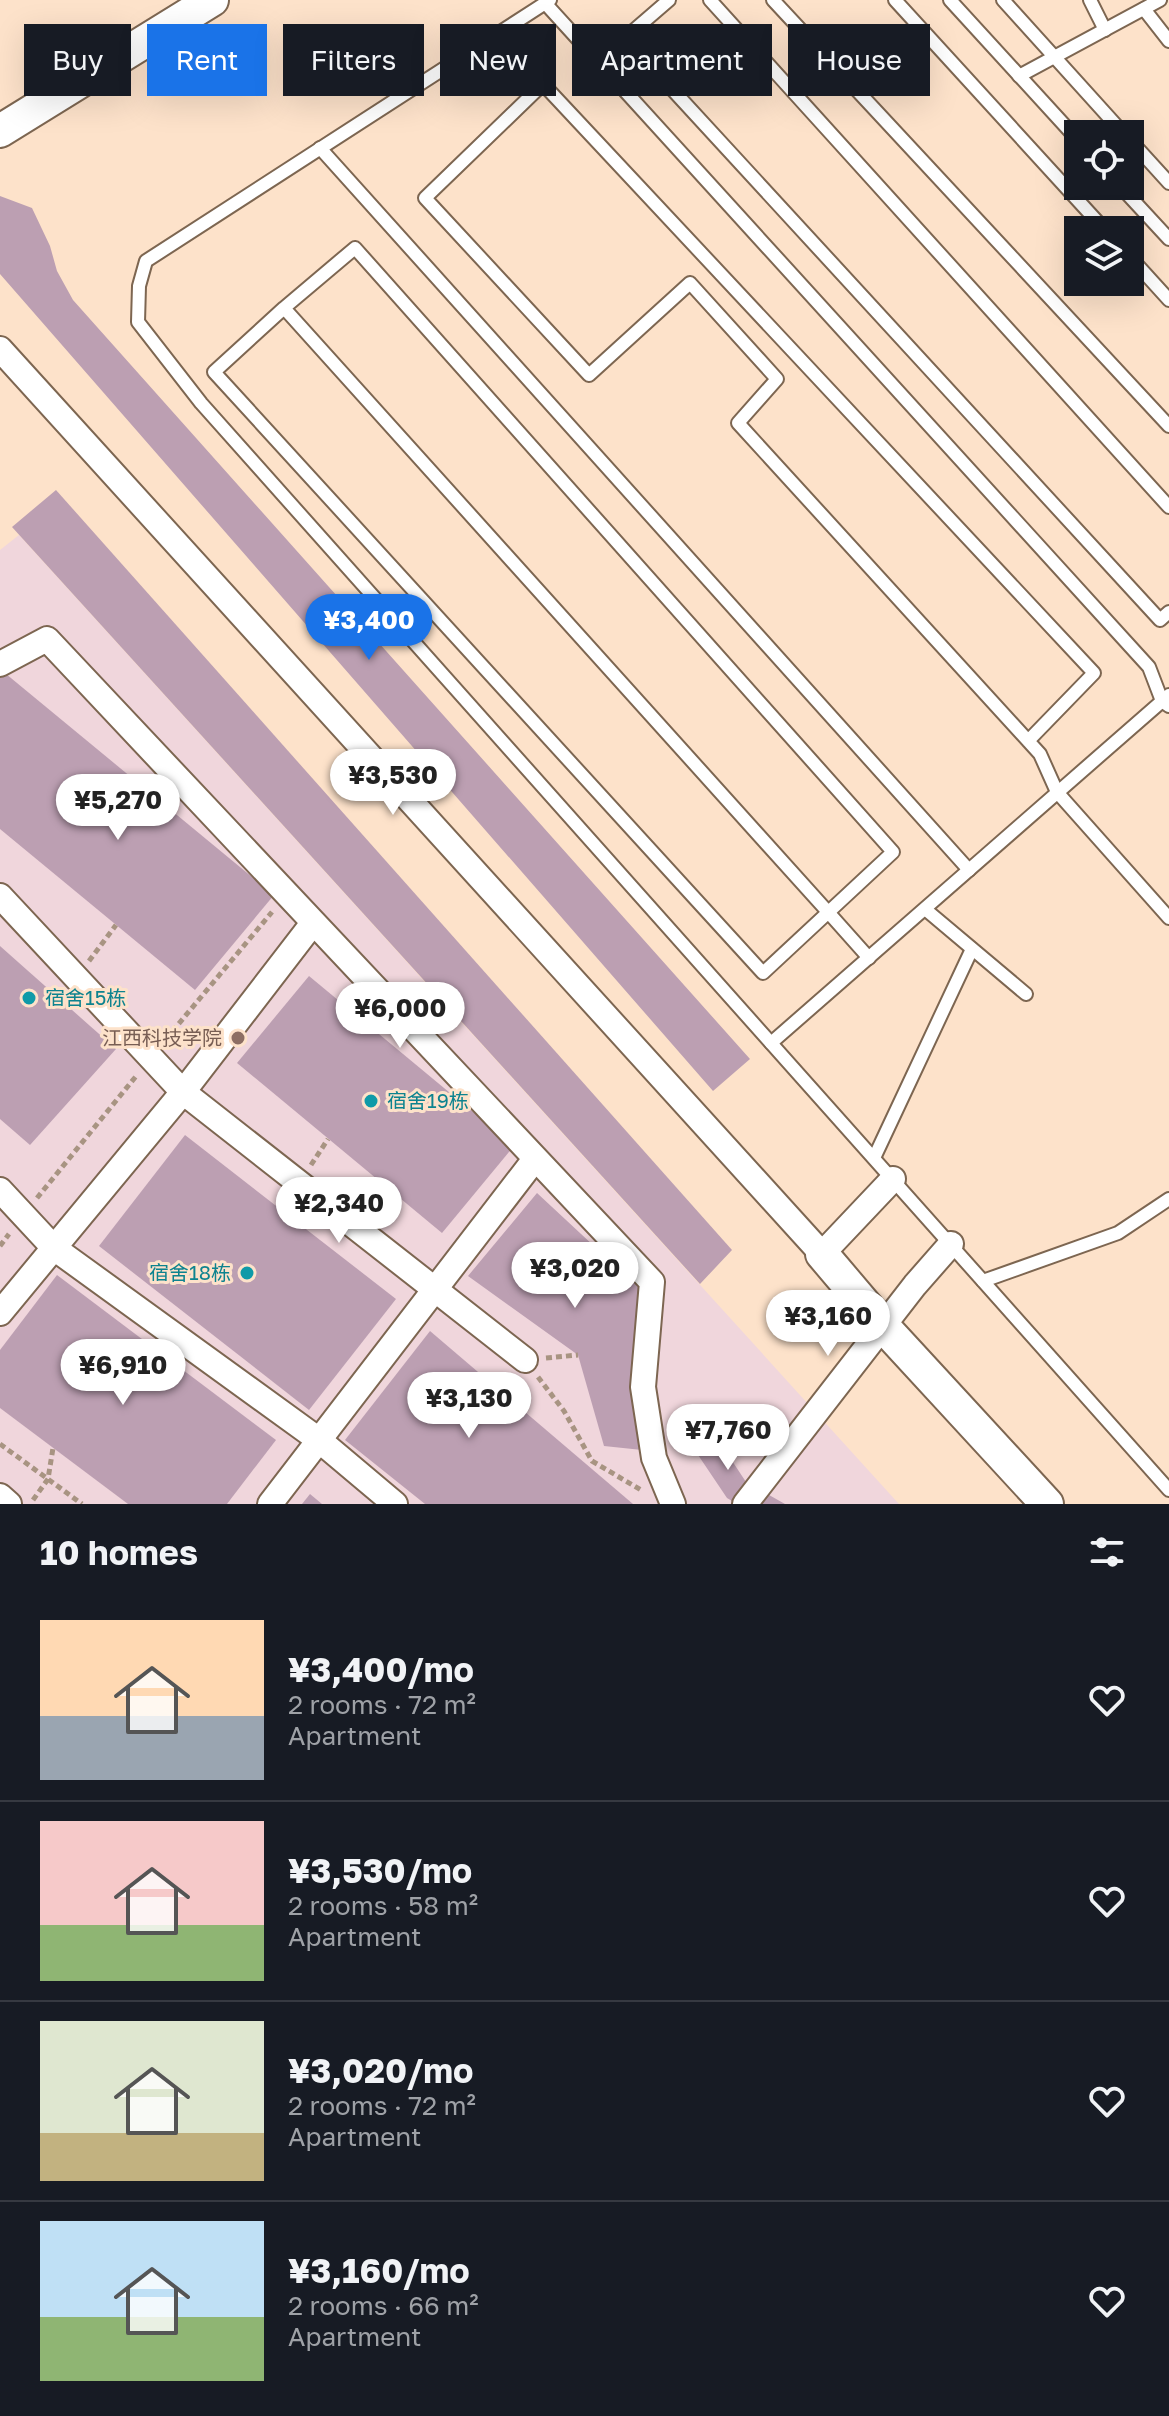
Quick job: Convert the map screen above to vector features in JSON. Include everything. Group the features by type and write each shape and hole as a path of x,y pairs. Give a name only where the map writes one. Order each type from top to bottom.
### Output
{"street":[{"path":"0,131 212,0"},
{"path":"0,349 1047,1504"},
{"path":"0,664 47,639 652,1282 643,1387 663,1500"},
{"path":"0,896 183,1092 525,1360"},
{"path":"0,1313 183,1092 313,923"},
{"path":"270,1504 535,1159"},
{"path":"822,1254 893,1179"},
{"path":"0,1190 54,1248 319,1440 395,1504"},
{"path":"745,1504 951,1244"},
{"path":"0,1496 9,1504"}],"lane":[{"path":"669,0 625,38 1160,620 1169,612"},
{"path":"710,0 1169,507"},
{"path":"773,0 1169,426"},
{"path":"895,0 1092,216"},
{"path":"950,0 1064,125"},
{"path":"1003,0 1111,120"},
{"path":"1090,0 1105,30"},
{"path":"1019,76 1160,0"},
{"path":"771,1043 1057,792 1167,701 1149,667 548,2 146,261 139,286 138,322 201,403 1169,1490"},
{"path":"1144,9 1169,41"},
{"path":"1028,741 1094,673 543,84 425,198 589,375 690,283 777,379 738,423 1028,741 1040,754 1057,792 1169,918"},
{"path":"320,148 969,870"},
{"path":"1144,154 1164,173 1169,183"},
{"path":"1133,200 1169,239"},
{"path":"355,248 893,852 828,912 763,973 214,372 355,248"},
{"path":"1144,272 1169,300"},
{"path":"284,308 869,958"},
{"path":"925,909 1026,994"},
{"path":"874,1158 972,949"},
{"path":"983,1281 1118,1233 1169,1199"}],"path":[{"path":"77,978 116,925"},
{"path":"525,1360 564,1411 592,1461 663,1500"},
{"path":"0,1444 82,1504"},
{"path":"30,1504 48,1479 53,1448"}],"shaded area":[{"name":"江西科技学院","path":"19,535 899,1504 0,1504 0,550"}],"building":[{"path":"0,196 32,208 50,246 57,271 73,300 750,1059 713,1091 0,274"},
{"path":"56,490 732,1250 700,1284 12,527"},
{"path":"0,669 274,895 195,990 0,829"},
{"name":"宿舍15栋","path":"0,946 116,1049 30,1145 0,1119"},
{"name":"宿舍19栋","path":"309,976 514,1146 442,1233 237,1063"},
{"name":"宿舍18栋","path":"185,1135 396,1299 309,1410 99,1246"},
{"path":"537,1193 638,1287 642,1450 604,1446 578,1355 468,1276"},
{"path":"57,1275 276,1440 227,1504 128,1504 0,1408 0,1350"},
{"path":"430,1331 633,1504 425,1504 345,1440"},
{"path":"709,1426 746,1482 785,1504 737,1504 727,1498 690,1443"},
{"path":"310,1494 322,1504 302,1504"}],"place":[{"name":"宿舍15栋","path":"29,998"},
{"name":"江西科技学院","path":"238,1038"},
{"name":"宿舍19栋","path":"371,1101"},
{"name":"宿舍18栋","path":"247,1273"}]}
